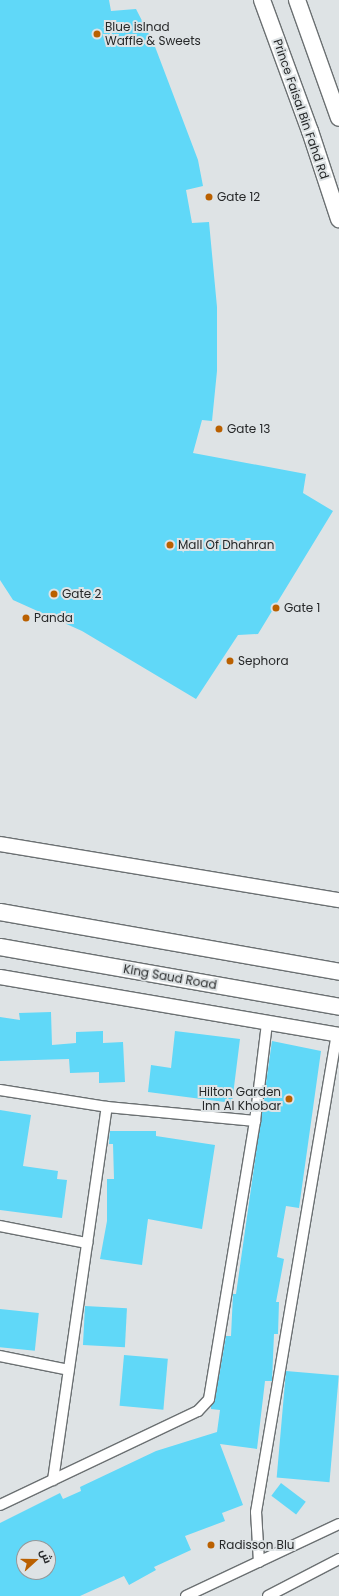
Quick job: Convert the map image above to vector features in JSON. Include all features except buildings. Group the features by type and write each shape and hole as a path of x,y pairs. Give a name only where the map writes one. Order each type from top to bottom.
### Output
{"main road":[{"name":"Prince Faisal Bin Fahd Rd","path":"262,0 310,131 339,219"},
{"path":"297,0 339,118"},
{"path":"0,844 339,900"},
{"path":"0,912 339,972"},
{"name":"King Saud Road","path":"0,947 339,1008"},
{"path":"0,977 338,1034"}],"street":[{"path":"0,1505 198,1411 209,1399 255,1121 267,1022"},
{"path":"259,1562 256,1512 338,1034"},
{"path":"0,1090 107,1108 255,1121"},
{"path":"53,1480 107,1108"},
{"path":"0,1226 87,1243"},
{"path":"0,1356 69,1370"},
{"path":"186,1596 339,1524"},
{"path":"268,1596 339,1559"}],"place":[{"name":"Blue islnad Waffle & Sweets","path":"97,34"},
{"name":"Gate 12","path":"209,197"},
{"name":"Gate 13","path":"219,429"},
{"name":"Mall Of Dhahran","path":"170,545"},
{"name":"Gate 2","path":"54,594"},
{"name":"Gate 1","path":"276,608"},
{"name":"Panda","path":"26,618"},
{"name":"Sephora","path":"230,661"},
{"name":"Hilton Garden Inn Al Khobar","path":"289,1099"},
{"name":"Radisson Blu","path":"211,1545"}]}
